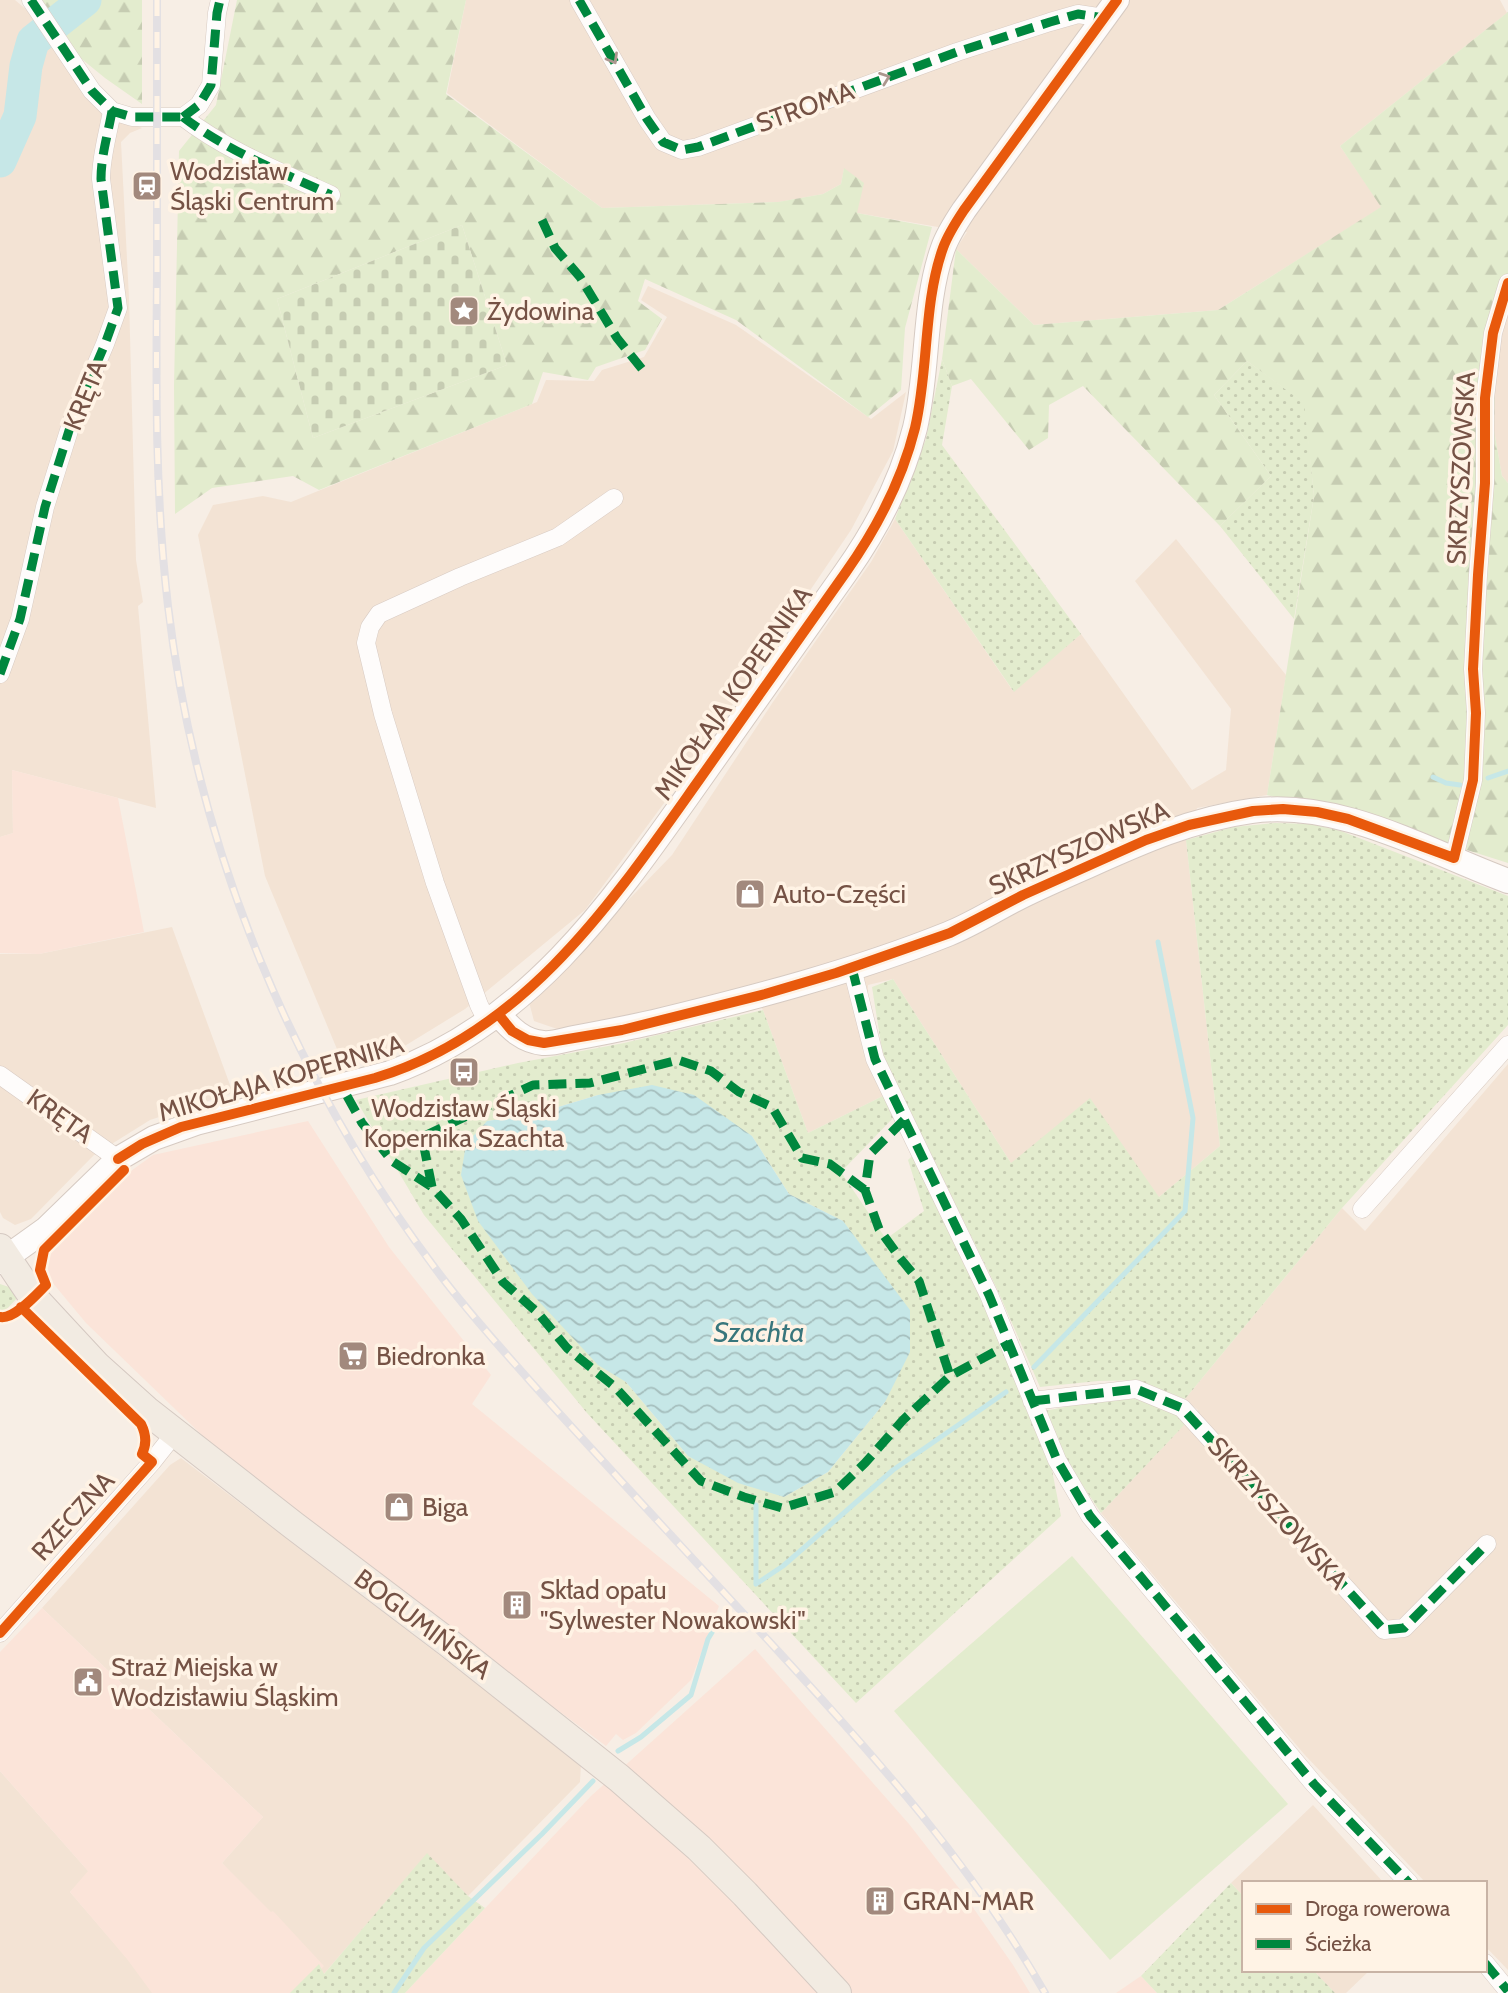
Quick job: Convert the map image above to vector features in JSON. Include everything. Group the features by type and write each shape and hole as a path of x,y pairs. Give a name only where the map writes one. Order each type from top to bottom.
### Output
{"main road":[{"name":"BOGUMIŃSKA","path":"2,1256 33,1297 126,1392 174,1433 450,1644 619,1778 708,1857 837,1993"}],"street":[{"path":"36,5 92,91 112,111 132,117 183,117 199,105 211,85 220,0"},
{"name":"STROMA","path":"579,0 647,119 663,142 682,150 698,147 957,52 1049,22 1111,9"},
{"name":"MIKOŁAJA KOPERNIKA","path":"2,1256 46,1229 118,1159 142,1144 181,1127 375,1078 406,1068 445,1050 493,1019 529,989 597,918 625,883 861,550 888,503 916,427 933,285 944,245 955,223 1111,9"},
{"name":"KRĘTA","path":"0,674 20,620 45,507 72,421 118,308 101,179 101,161 112,111"},
{"path":"183,117 201,132 331,195"},
{"name":"SKRZYSZOWSKA","path":"1454,859 1473,780 1476,713 1473,668 1485,483 1485,398 1493,333 1508,283"},
{"path":"493,1019 479,1005 435,883 383,714 366,643 370,627 379,614 558,537 614,498"},
{"name":"SKRZYSZOWSKA","path":"493,1019 528,1040 544,1043 645,1024 765,994 852,968 950,933 1023,895 1146,840 1189,825 1243,812 1283,809 1317,812 1348,819 1508,881"},
{"path":"852,968 875,1059 989,1295 1057,1460 1090,1516 1314,1784 1407,1881"},
{"path":"1362,1209 1508,1045"},
{"name":"KRĘTA","path":"0,1075 118,1159"},
{"name":"SKRZYSZOWSKA","path":"1032,1401 1136,1389 1182,1408 1384,1630 1404,1628 1487,1544"},
{"name":"RZECZNA","path":"0,1633 152,1462 174,1433"},
{"path":"1487,1965 1508,1991"}],"shaded area":[{"path":"0,0 15,0 28,11 97,108 142,128 130,133 121,142 129,298 136,560 143,602 138,606 156,808 12,770 13,833 0,837"},
{"path":"466,0 1500,0 1507,13 1340,146 1382,207 1218,310 1034,325 956,249 967,232 857,213 844,169 841,184 823,194 779,202 602,208 447,93"},
{"path":"648,286 736,325 871,419 906,392 893,451 851,530 687,772 585,910 465,1009 403,1047 344,1066 265,876 198,535 213,505 263,496 291,502 537,402 546,380 594,381 602,370 644,357 667,317 641,300"},
{"path":"1508,292 1508,483 1502,476 1494,430 1497,319"},
{"path":"895,519 1013,691 1081,634 1192,790 1226,770 1231,709 1135,581 1176,539 1286,675 1267,795 1197,808 1186,840 1220,1146 1159,1197 1011,1163 893,979 868,985 869,1061 885,1095 808,1133 763,1010 746,988 563,1031 534,1021 529,1002 672,855 773,702 871,562"},
{"path":"12,770 118,798 144,932 39,954 0,953 0,837 13,833"},
{"path":"172,927 233,1093 150,1120 94,1155 31,1219 15,1225 3,1218 0,1212 0,954 39,954"},
{"path":"1508,1064 1508,1970 1487,1948 1487,1881 1424,1881 1304,1754 1101,1513 1198,1410 1185,1399 1342,1208 1365,1231"},
{"path":"308,1121 389,1247 491,1375 472,1404 719,1606 691,1680 636,1733 623,1740 616,1734 606,1746 380,1578 204,1437 86,1323 47,1276 49,1253 113,1184 153,1155"},
{"path":"181,1458 581,1763 580,1782 468,1896 427,1854 323,1975 222,1863 263,1817 42,1608 170,1465"},
{"path":"42,1608 263,1817 222,1863 273,1911 324,1966 297,1993 152,1993 70,1892 88,1871 0,1771 0,1652"},
{"path":"755,1649 909,1824 965,1896 1030,1993 405,1993 591,1796"},
{"path":"0,1771 89,1872 70,1892 157,1993 0,1993"},
{"path":"1313,1805 1382,1881 1242,1881 1242,1895 1231,1883"},
{"path":"1315,1972 1368,1972 1346,1993 1335,1993"},
{"path":"1141,1976 1157,1993 1116,1993"}],"green space":[{"path":"42,0 142,0 142,104 78,56"},
{"path":"237,0 466,0 446,94 602,208 778,202 823,194 841,184 844,168 864,183 857,213 932,227 905,328 901,390 868,417 736,320 645,279 638,301 662,319 645,350 596,367 588,380 543,372 532,404 319,490 293,476 212,488 175,514 174,386 179,151 216,105","holes":["462,225 507,365 313,438 277,299"]},
{"path":"1508,12 1508,292 1497,319 1494,430 1502,476 1508,483 1508,863 1429,838 1267,795 1314,496 1304,403 1247,361 1214,395 1271,476 1220,526 1083,386 1049,405 1048,438 1029,450 971,379 952,386 942,359 956,249 1034,325 1218,310 1381,207 1340,146"},
{"path":"462,225 507,365 313,438 277,299"},
{"path":"942,359 952,386 942,445 1081,634 1014,692 895,519 926,439"},
{"path":"1247,361 1305,403 1314,496 1294,619 1220,526 1271,476 1214,395"},
{"path":"1275,823 1311,824 1341,831 1508,896 1508,1025 1342,1208 1185,1399 1137,1380 1040,1387 997,1289 883,1056 872,987 893,979 1011,1163 1090,1098 1159,1197 1220,1146 1186,840 1234,827"},
{"path":"763,1010 808,1133 885,1095 896,1115 841,1172 886,1239 924,1211 908,1160 915,1153 984,1297 1051,1465 1061,1516 856,1703 587,1413 424,1215 356,1100 518,1063 624,1043","holes":["598,1095 752,1136 789,1194 843,1221 885,1402 828,1472 784,1497 688,1456 626,1382 487,1121 535,1114"]},
{"path":"0,1284 9,1287 19,1296 6,1310 0,1310"},
{"path":"1138,1395 1179,1414 1187,1422 1101,1513 1064,1457 1044,1411"},
{"path":"1072,1556 1288,1804 1110,1960 894,1711"},
{"path":"427,1853 468,1896 485,1908 405,1993 290,1993 319,1964 324,1974"},
{"path":"1231,1883 1242,1895 1242,1972 1315,1972 1335,1993 1157,1993 1141,1976"}],"water":[{"name":"Szachta","path":"652,1085 694,1095 752,1136 789,1194 843,1221 910,1310 910,1352 885,1402 828,1472 784,1497 738,1483 688,1456 626,1382 598,1365 532,1294 478,1221 461,1175 466,1144 487,1121 535,1114 598,1095"}],"waterway":[{"path":"0,161 20,116 26,66 33,41 85,0"},
{"path":"1488,778 1508,771"},
{"path":"1433,777 1460,785"},
{"path":"1034,1367 1185,1211 1193,1118 1158,942"},
{"path":"756,1584 783,1566 893,1470 1006,1392"},
{"path":"756,1505 756,1584"},
{"path":"618,1751 641,1737 691,1695 708,1639 719,1621"},
{"path":"394,1993 424,1948 593,1781"}],"railway":[{"path":"157,0 157,440 168,606 182,697 202,786 228,874 260,959 297,1043 340,1123 388,1201 441,1276 530,1381 887,1773 955,1857 1017,1946 1045,1993"}],"marked path":[{"path":"31,0 92,91 112,111 132,117 183,117"},
{"path":"183,117 199,105 211,85 220,0"},
{"path":"579,0 647,119 663,142 682,150 698,147 957,52 1050,22 1078,14 1104,18"},
{"path":"0,674 20,619 45,507 72,421 118,308 101,179 103,153 112,111"},
{"path":"183,117 236,151 331,195"},
{"path":"542,220 555,248 580,277 617,338 642,369"},
{"path":"852,968 875,1059 989,1295 1057,1460 1090,1516 1314,1784 1407,1881"},
{"path":"432,1187 422,1137 533,1085 590,1083 678,1060 711,1071 739,1092 772,1107 802,1158 830,1164 865,1190"},
{"path":"347,1096 362,1123 392,1161 432,1187 461,1219 503,1282 538,1313 567,1348 616,1388 701,1481 782,1508 835,1492 903,1420 950,1376 1009,1344"},
{"path":"904,1120 870,1154 865,1190 879,1229 919,1281 950,1376"},
{"path":"1032,1401 1136,1389 1182,1408 1384,1630 1404,1628 1487,1544"},
{"path":"1487,1965 1508,1991"}],"cycle path":[{"path":"118,1159 142,1144 181,1127 375,1078 428,1057 477,1029 521,996 561,958 598,916 717,754 846,572 878,521 896,485 915,428 932,291 947,238 964,210 1117,0"},
{"path":"499,1015 512,1031 528,1040 544,1043 622,1030 765,994 836,973 950,933 1023,895 1146,840 1189,825 1253,811 1283,809 1317,812 1348,819 1454,858 1473,780 1476,713 1473,669 1485,483 1485,398 1493,333 1508,283"},
{"path":"0,1317 18,1311 46,1285 40,1270 44,1250 124,1170"},
{"path":"0,1633 152,1462 142,1454 145,1439 141,1424 21,1307"}],"place":[{"name":"Wodzisław Śląski Centrum","path":"147,186"},
{"name":"Żydowina","path":"464,311"},
{"name":"Auto-Części","path":"750,894"},
{"name":"Wodzisław Śląski Kopernika Szachta","path":"464,1072"},
{"name":"Biedronka","path":"353,1356"},
{"name":"Biga","path":"399,1507"},
{"name":"Skład opału \"Sylwester Nowakowski\"","path":"517,1605"},
{"name":"Straż Miejska w Wodzisławiu Śląskim","path":"88,1682"},
{"name":"GRAN-MAR","path":"880,1901"}]}
